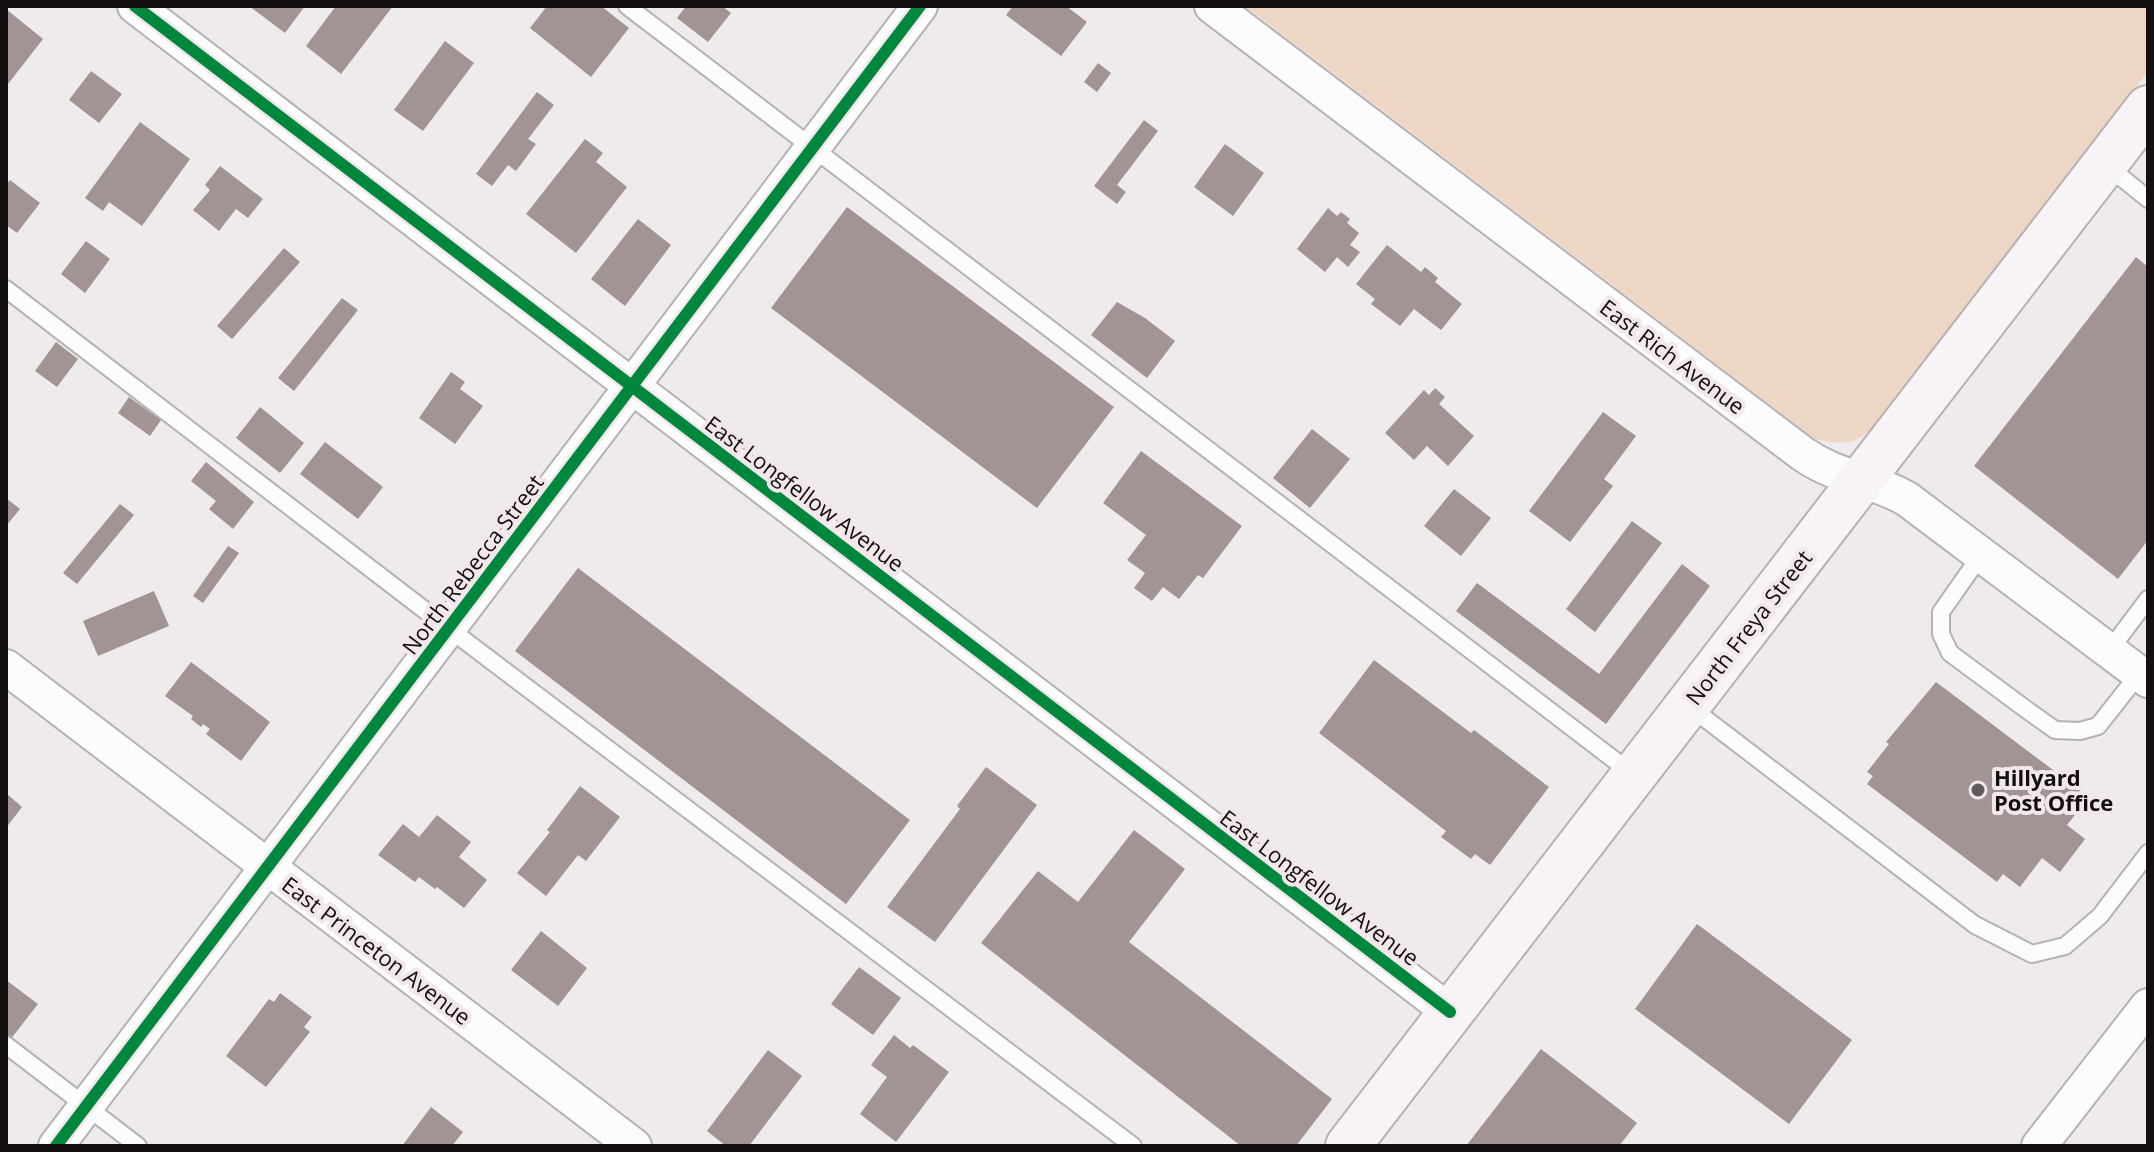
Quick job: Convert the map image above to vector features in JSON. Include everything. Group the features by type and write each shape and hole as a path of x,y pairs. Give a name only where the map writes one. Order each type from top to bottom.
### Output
{"street":[{"name":"East Longfellow Avenue","path":"135,6 1450,1012"},
{"name":"North Rebecca Street","path":"56,1146 920,6"},
{"name":"East Rich Avenue","path":"1212,6 1803,454 1831,472 1890,489 1907,499 2144,677"},
{"name":"North Freya Street","path":"1348,1146 2148,108"},
{"name":"East Princeton Avenue","path":"6,667 634,1146"},
{"path":"2039,1146 2148,1006"}],"lane":[{"path":"627,6 1634,775"},
{"path":"2105,164 2148,199"},
{"path":"6,289 1133,1146"},
{"path":"1981,555 1941,612 1941,634 1950,653 2055,730 2080,731 2098,726 2144,677"},
{"path":"2109,651 2148,599"},
{"path":"1688,705 1975,925 2032,954 2065,946 2100,916 2148,853"},
{"path":"6,1045 138,1146"}],"shaded area":[{"path":"1245,6 2148,6 2148,71 1878,423 1856,440 1835,443 1815,439"}],"building":[{"path":"249,6 305,6 285,33"},
{"path":"336,6 393,6 341,74 306,46"},
{"path":"547,6 601,6 629,28 591,77 530,28"},
{"path":"686,6 722,6 731,13 708,42 677,18"},
{"path":"1013,6 1066,6 1087,22 1061,56 1006,15"},
{"path":"6,9 43,39 8,84 6,82"},
{"path":"445,41 474,63 423,131 394,110"},
{"path":"1098,63 1111,73 1097,92 1084,82"},
{"path":"91,71 122,94 99,123 69,100"},
{"path":"537,92 554,105 528,139 536,144 516,171 508,165 492,186 476,174"},
{"path":"1144,120 1158,131 1117,185 1126,192 1117,204 1094,186"},
{"path":"140,122 190,159 142,226 109,202 103,211 85,198"},
{"path":"585,139 603,153 596,162 627,187 576,253 526,214"},
{"path":"1225,144 1264,173 1233,216 1194,187"},
{"path":"220,166 263,199 248,218 236,209 219,231 193,210 210,190 205,185"},
{"path":"10,180 40,203 17,233 6,225 6,185"},
{"path":"847,207 1114,407 1037,508 771,308"},
{"path":"1328,208 1337,216 1341,212 1350,219 1347,223 1359,233 1350,245 1360,252 1348,267 1337,257 1325,272 1297,249"},
{"path":"638,219 671,245 625,306 591,279"},
{"path":"86,241 110,259 85,293 61,274"},
{"path":"1387,245 1421,272 1425,267 1438,278 1435,282 1462,304 1441,330 1414,309 1400,326 1371,304 1375,299 1356,284"},
{"path":"284,248 300,262 232,339 217,326"},
{"path":"2136,257 2148,267 2148,540 2118,579 1974,466"},
{"path":"342,298 358,310 294,391 278,378"},
{"path":"1117,302 1175,341 1147,378 1091,335"},
{"path":"56,342 78,359 57,387 35,371"},
{"path":"451,372 465,382 460,389 483,406 455,444 419,418"},
{"path":"1435,388 1445,397 1439,404 1474,436 1448,466 1427,446 1414,460 1385,433 1424,390 1429,395"},
{"path":"129,397 161,420 150,436 118,413"},
{"path":"260,407 304,443 280,473 236,438"},
{"path":"1603,412 1636,436 1604,479 1613,486 1570,542 1529,511"},
{"path":"1312,429 1350,459 1310,508 1273,478"},
{"path":"325,442 383,487 358,519 300,474"},
{"path":"1141,451 1242,526 1203,578 1198,575 1179,599 1163,587 1152,601 1134,588 1145,573 1127,560 1146,535 1103,503"},
{"path":"206,462 254,502 233,529 209,509 216,501 191,481"},
{"path":"1454,489 1491,518 1461,556 1424,526"},
{"path":"6,498 20,509 6,526"},
{"path":"120,504 134,515 77,584 63,573"},
{"path":"1632,521 1662,543 1595,632 1566,609"},
{"path":"228,546 239,553 203,603 193,596"},
{"path":"1682,564 1710,586 1606,724 1456,611 1477,583 1599,674"},
{"path":"578,568 910,820 846,904 515,651"},
{"path":"154,591 169,626 98,656 83,621"},
{"path":"1374,660 1549,787 1490,865 1475,854 1471,859 1441,837 1446,831 1319,733"},
{"path":"191,662 270,722 241,761 206,734 210,729 203,724 201,727 191,719 193,716 165,696"},
{"name":"Hillyard Post Office","path":"1936,682 2089,797 2067,825 2085,839 2060,872 2042,858 2020,887 2003,874 1997,882 1867,784 1873,776 1867,772 1889,744 1886,742"},
{"path":"986,767 1037,805 935,942 887,907 960,809 957,806"},
{"path":"580,786 620,817 586,861 578,855 546,896 517,873 550,832 547,830"},
{"path":"6,793 22,807 6,828"},
{"path":"437,815 471,842 459,857 487,880 464,908 437,887 435,889 419,877 415,882 378,855 403,824 419,837"},
{"path":"1134,830 1185,869 1129,942 1332,1099 1296,1146 1241,1146 981,943 1038,871 1078,902"},
{"path":"1697,924 1852,1040 1789,1124 1635,1009"},
{"path":"541,931 587,968 558,1006 511,970"},
{"path":"859,967 901,998 873,1035 831,1004"},
{"path":"6,980 38,1004 10,1040 6,1036"},
{"path":"280,993 312,1017 304,1027 310,1032 266,1087 226,1056 269,999 274,1002"},
{"path":"894,1035 949,1072 896,1142 860,1114 887,1077 871,1065"},
{"path":"1541,1049 1637,1123 1619,1146 1466,1146"},
{"path":"768,1050 802,1076 749,1146 726,1146 707,1131"},
{"path":"431,1107 463,1132 452,1146 402,1146"}],"cycle path":[{"path":"135,6 1450,1012"},
{"path":"56,1146 920,6"}],"place":[{"name":"Hillyard Post Office","path":"1978,790"}]}
